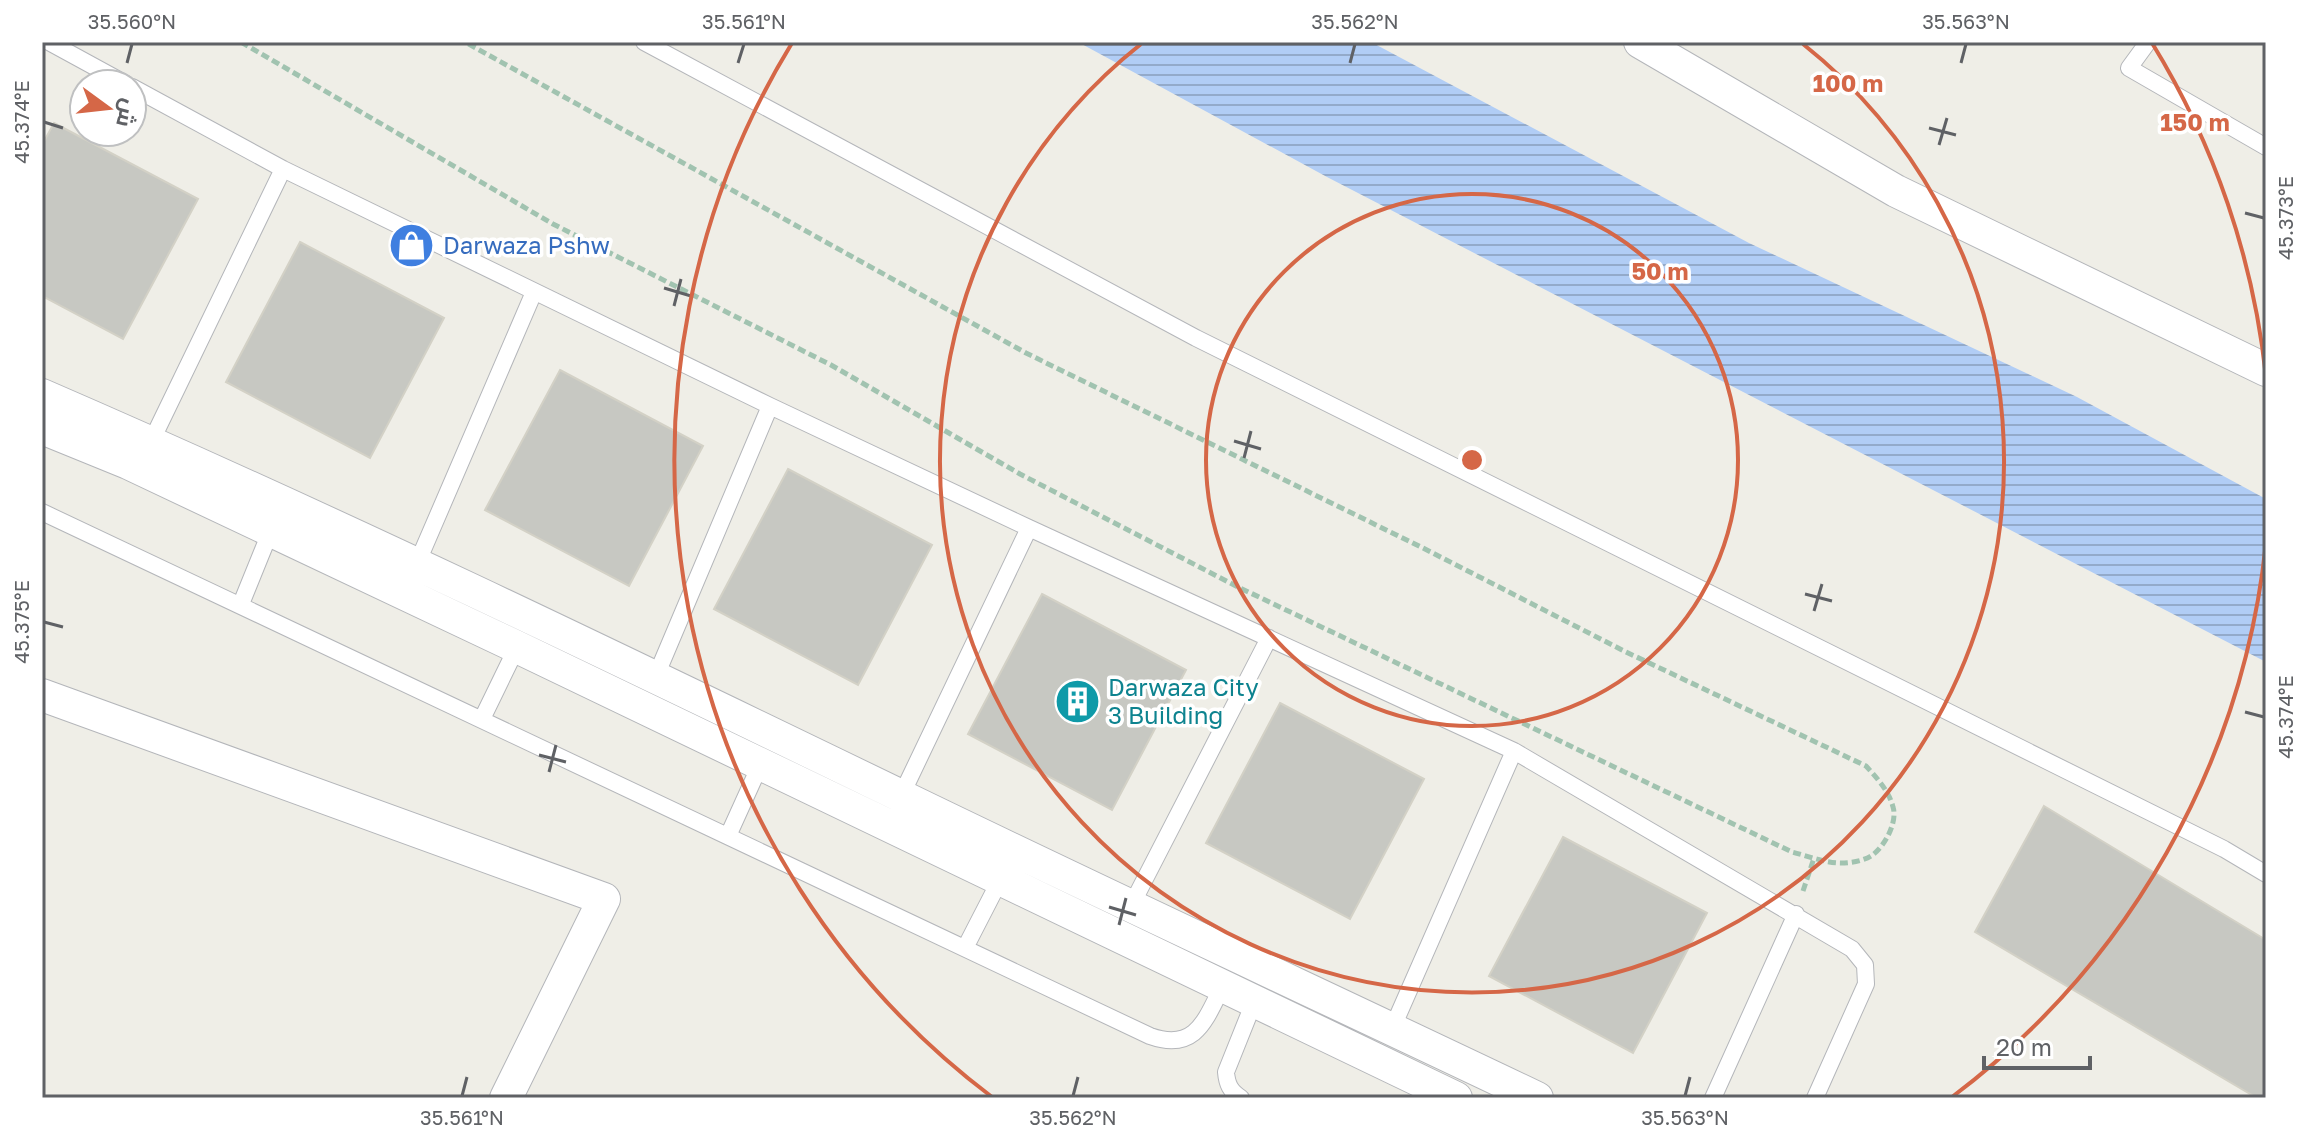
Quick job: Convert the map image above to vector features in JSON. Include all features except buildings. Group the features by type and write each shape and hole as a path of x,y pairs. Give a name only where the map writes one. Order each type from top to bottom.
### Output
{"street":[{"path":"1640,42 1896,191 2266,370"},
{"path":"42,395 151,442 656,676 1537,1098"},
{"path":"42,428 128,463 271,530 1456,1098"},
{"path":"42,695 604,899 506,1098"}],"lane":[{"path":"42,60 49,42 97,68"},
{"path":"644,42 1196,338 2224,849 2266,874"},
{"path":"2148,42 2129,68 2266,147"},
{"path":"148,96 283,169 770,406 1514,751 1796,914 1852,949 1865,965 1866,984 1815,1098"},
{"path":"151,442 283,169"},
{"path":"416,566 534,292"},
{"path":"656,676 770,406"},
{"path":"42,512 1166,1042 1182,1040 1196,1033 1222,987"},
{"path":"901,796 1029,528"},
{"path":"241,604 271,530"},
{"path":"1131,906 1269,638"},
{"path":"482,719 517,647"},
{"path":"1392,1029 1514,751"},
{"path":"728,836 761,763"},
{"path":"965,948 1000,880"},
{"path":"1713,1098 1796,914"},
{"path":"1241,1098 1233,1093 1227,1083 1226,1072 1254,1002"}],"path":[{"path":"241,42 553,224 831,365 1061,495 1238,587 1792,852 1838,863 1852,862 1869,858 1883,843 1895,817 1893,806 1886,791 1866,766 1624,651 1425,549 1026,353 465,42"},
{"path":"1796,914 1814,858"}],"water":[{"path":"1078,42 1371,42 1749,243 2077,397 2266,499 2266,662 1327,177"}],"place":[{"name":"Darwaza Pshw","path":"412,246"},
{"name":"Darwaza City 3 Building","path":"1077,702"}]}
